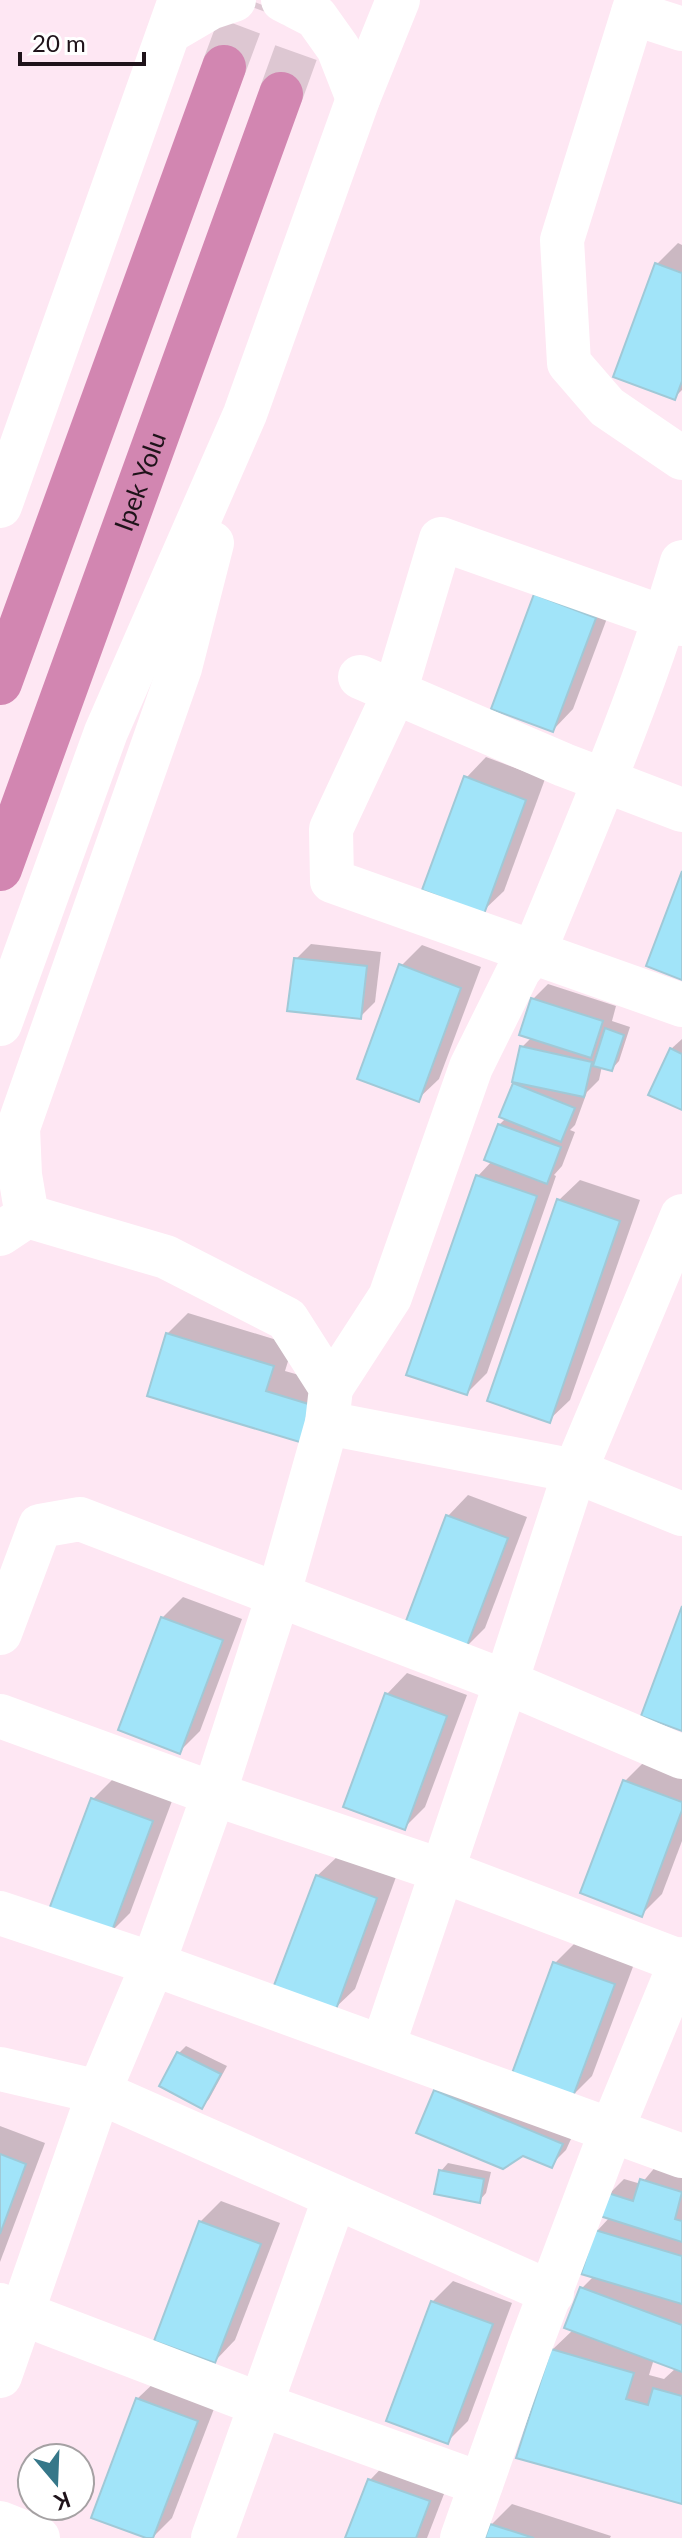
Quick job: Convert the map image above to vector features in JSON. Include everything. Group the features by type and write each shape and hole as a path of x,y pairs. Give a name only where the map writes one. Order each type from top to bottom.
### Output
{"highway":[{"path":"0,683 224,67"},
{"name":"Ipek Yolu","path":"0,869 281,94"}],"street":[{"path":"0,506 174,16 234,0"},
{"path":"283,0 316,17 338,48 358,99"},
{"path":"0,1024 106,732 245,414 358,99 398,0"},
{"path":"682,29 635,7 562,240 569,363 607,407 682,458"},
{"path":"245,414 180,668 18,1128 20,1175 14,1225 166,1257 287,1319 329,1406 575,1471 682,1514"},
{"path":"674,621 441,539 378,685 331,829 332,881 682,1005"},
{"path":"0,2376 12,2308 153,1964 214,1794 279,1593 329,1406 390,1297 471,1067 519,970 534,952 674,621 682,562"},
{"path":"378,685 604,781 682,810"},
{"path":"383,2046 575,1471 682,1216"},
{"path":"0,1633 40,1526 80,1519 506,1682 682,1757"},
{"path":"0,1716 214,1794 443,1871 682,1961 612,2129 462,2538"},
{"path":"0,1913 153,1964 682,2156"},
{"path":"0,2069 99,2092 552,2293"},
{"path":"213,2538 335,2197"},
{"path":"12,2308 259,2404 481,2484"},
{"path":"0,2523 38,2538"}],"building":[{"path":"655,263 682,273 682,381 675,400 613,377"},
{"path":"534,594 596,618 553,732 491,709"},
{"path":"464,776 526,800 484,914 422,890"},
{"path":"682,871 682,980 646,966"},
{"path":"294,958 367,966 361,1019 287,1011"},
{"path":"399,964 461,988 419,1102 357,1079"},
{"path":"531,998 603,1021 591,1058 519,1035"},
{"path":"605,1028 624,1035 612,1071 593,1066"},
{"path":"520,1046 592,1062 584,1097 512,1082"},
{"path":"670,1048 682,1054 682,1110 648,1095"},
{"path":"513,1083 575,1108 561,1142 499,1117"},
{"path":"498,1124 561,1147 547,1184 484,1160"},
{"path":"476,1175 537,1196 467,1395 406,1375"},
{"path":"557,1199 620,1221 550,1423 487,1401"},
{"path":"166,1333 274,1366 266,1391 315,1406 303,1443 147,1396"},
{"path":"446,1515 508,1538 465,1651 403,1629"},
{"path":"682,1606 682,1731 641,1716"},
{"path":"161,1617 223,1640 180,1754 118,1730"},
{"path":"385,1693 447,1716 405,1830 343,1807"},
{"path":"623,1780 682,1802 682,1810 642,1917 580,1893"},
{"path":"91,1798 153,1821 110,1936 48,1912"},
{"path":"316,1875 377,1898 335,2012 273,1988"},
{"path":"553,1962 615,1984 572,2099 511,2076"},
{"path":"177,2052 221,2074 202,2109 159,2086"},
{"path":"434,2090 563,2144 552,2168 523,2156 503,2169 416,2133"},
{"path":"0,2154 26,2164 0,2234"},
{"path":"439,2170 484,2179 480,2203 434,2194"},
{"path":"640,2179 682,2192 675,2219 682,2221 682,2242 600,2216 608,2193 633,2201"},
{"path":"199,2221 261,2244 215,2363 154,2341"},
{"path":"595,2230 682,2256 682,2304 581,2274"},
{"path":"580,2287 682,2325 682,2372 564,2328"},
{"path":"431,2301 493,2324 448,2444 386,2421"},
{"path":"551,2349 634,2373 626,2399 648,2405 653,2388 682,2396 682,2504 516,2458"},
{"path":"136,2398 198,2421 153,2538 96,2520 96,2505"},
{"path":"368,2479 430,2501 416,2538 345,2538"},
{"path":"490,2524 534,2538 485,2538"}],"tunnel":[{"path":"224,67 249,0"},
{"path":"281,94 315,0"}]}
